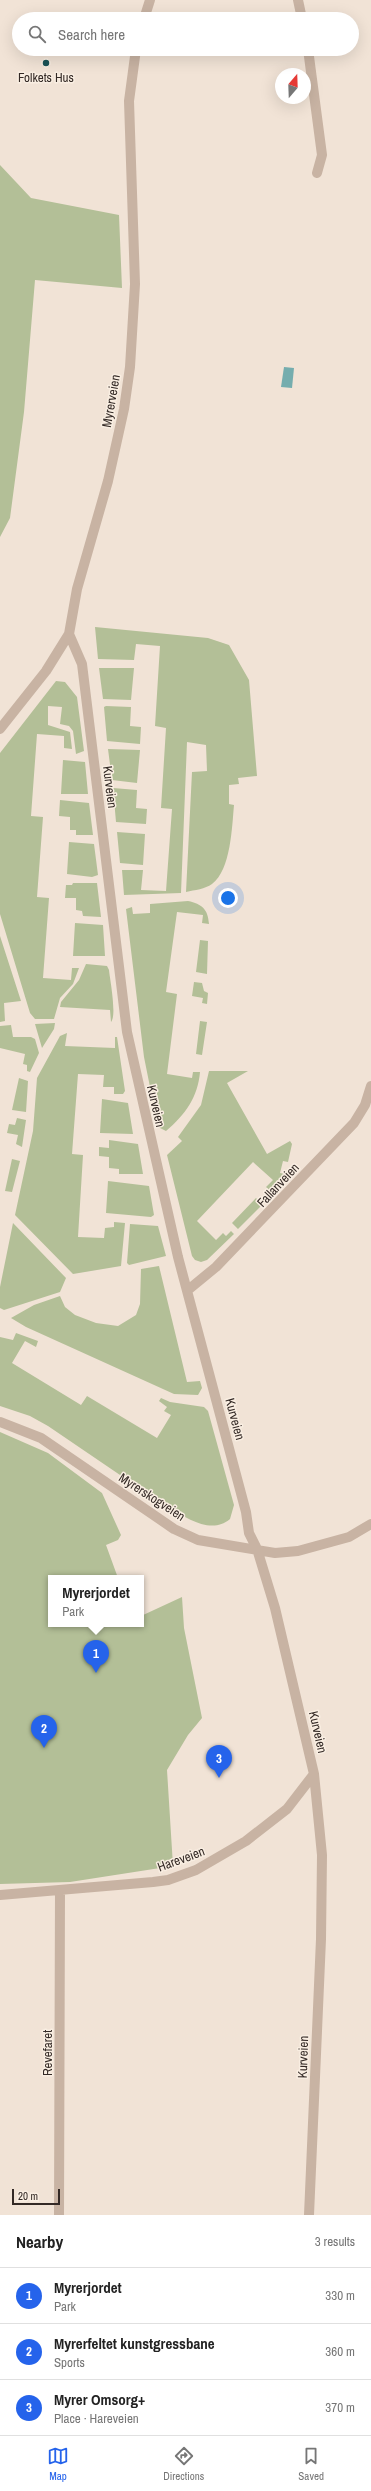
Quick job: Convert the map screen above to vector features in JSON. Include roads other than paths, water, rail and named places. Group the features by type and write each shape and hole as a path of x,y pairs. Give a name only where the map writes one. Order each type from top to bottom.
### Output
{"street":[{"path":"146,12 150,0"},
{"path":"298,0 301,12"},
{"name":"Myrerveien","path":"0,729 46,671 69,634 77,589 116,448 130,367 135,271 129,101 135,56"},
{"path":"309,56 322,155 316,173"},
{"name":"Kurveien","path":"69,634 82,664 126,1032 178,1257 246,1512 249,1534 257,1549 274,1608 314,1774 322,1854 321,1939 310,2215"},
{"name":"Fallanveien","path":"188,1290 216,1267 354,1123 365,1105 371,1086"},
{"name":"Myrerskogveien","path":"0,1422 41,1438 174,1529 198,1540 275,1553 298,1551 349,1537 371,1524"},
{"name":"Hareveien","path":"0,1895 153,1882 196,1870 246,1841 287,1809 314,1774"},
{"name":"Revefaret","path":"59,2215 60,1891"}],"water":[{"path":"284,367 294,368 292,388 281,387"}],"place":[{"name":"Folkets Hus","path":"46,63"},
{"name":"Myrerjordet","path":"96,1673"},
{"name":"Myrerfeltet kunstgressbane","path":"44,1748"},
{"name":"Myrer Omsorg+","path":"219,1778"}]}
